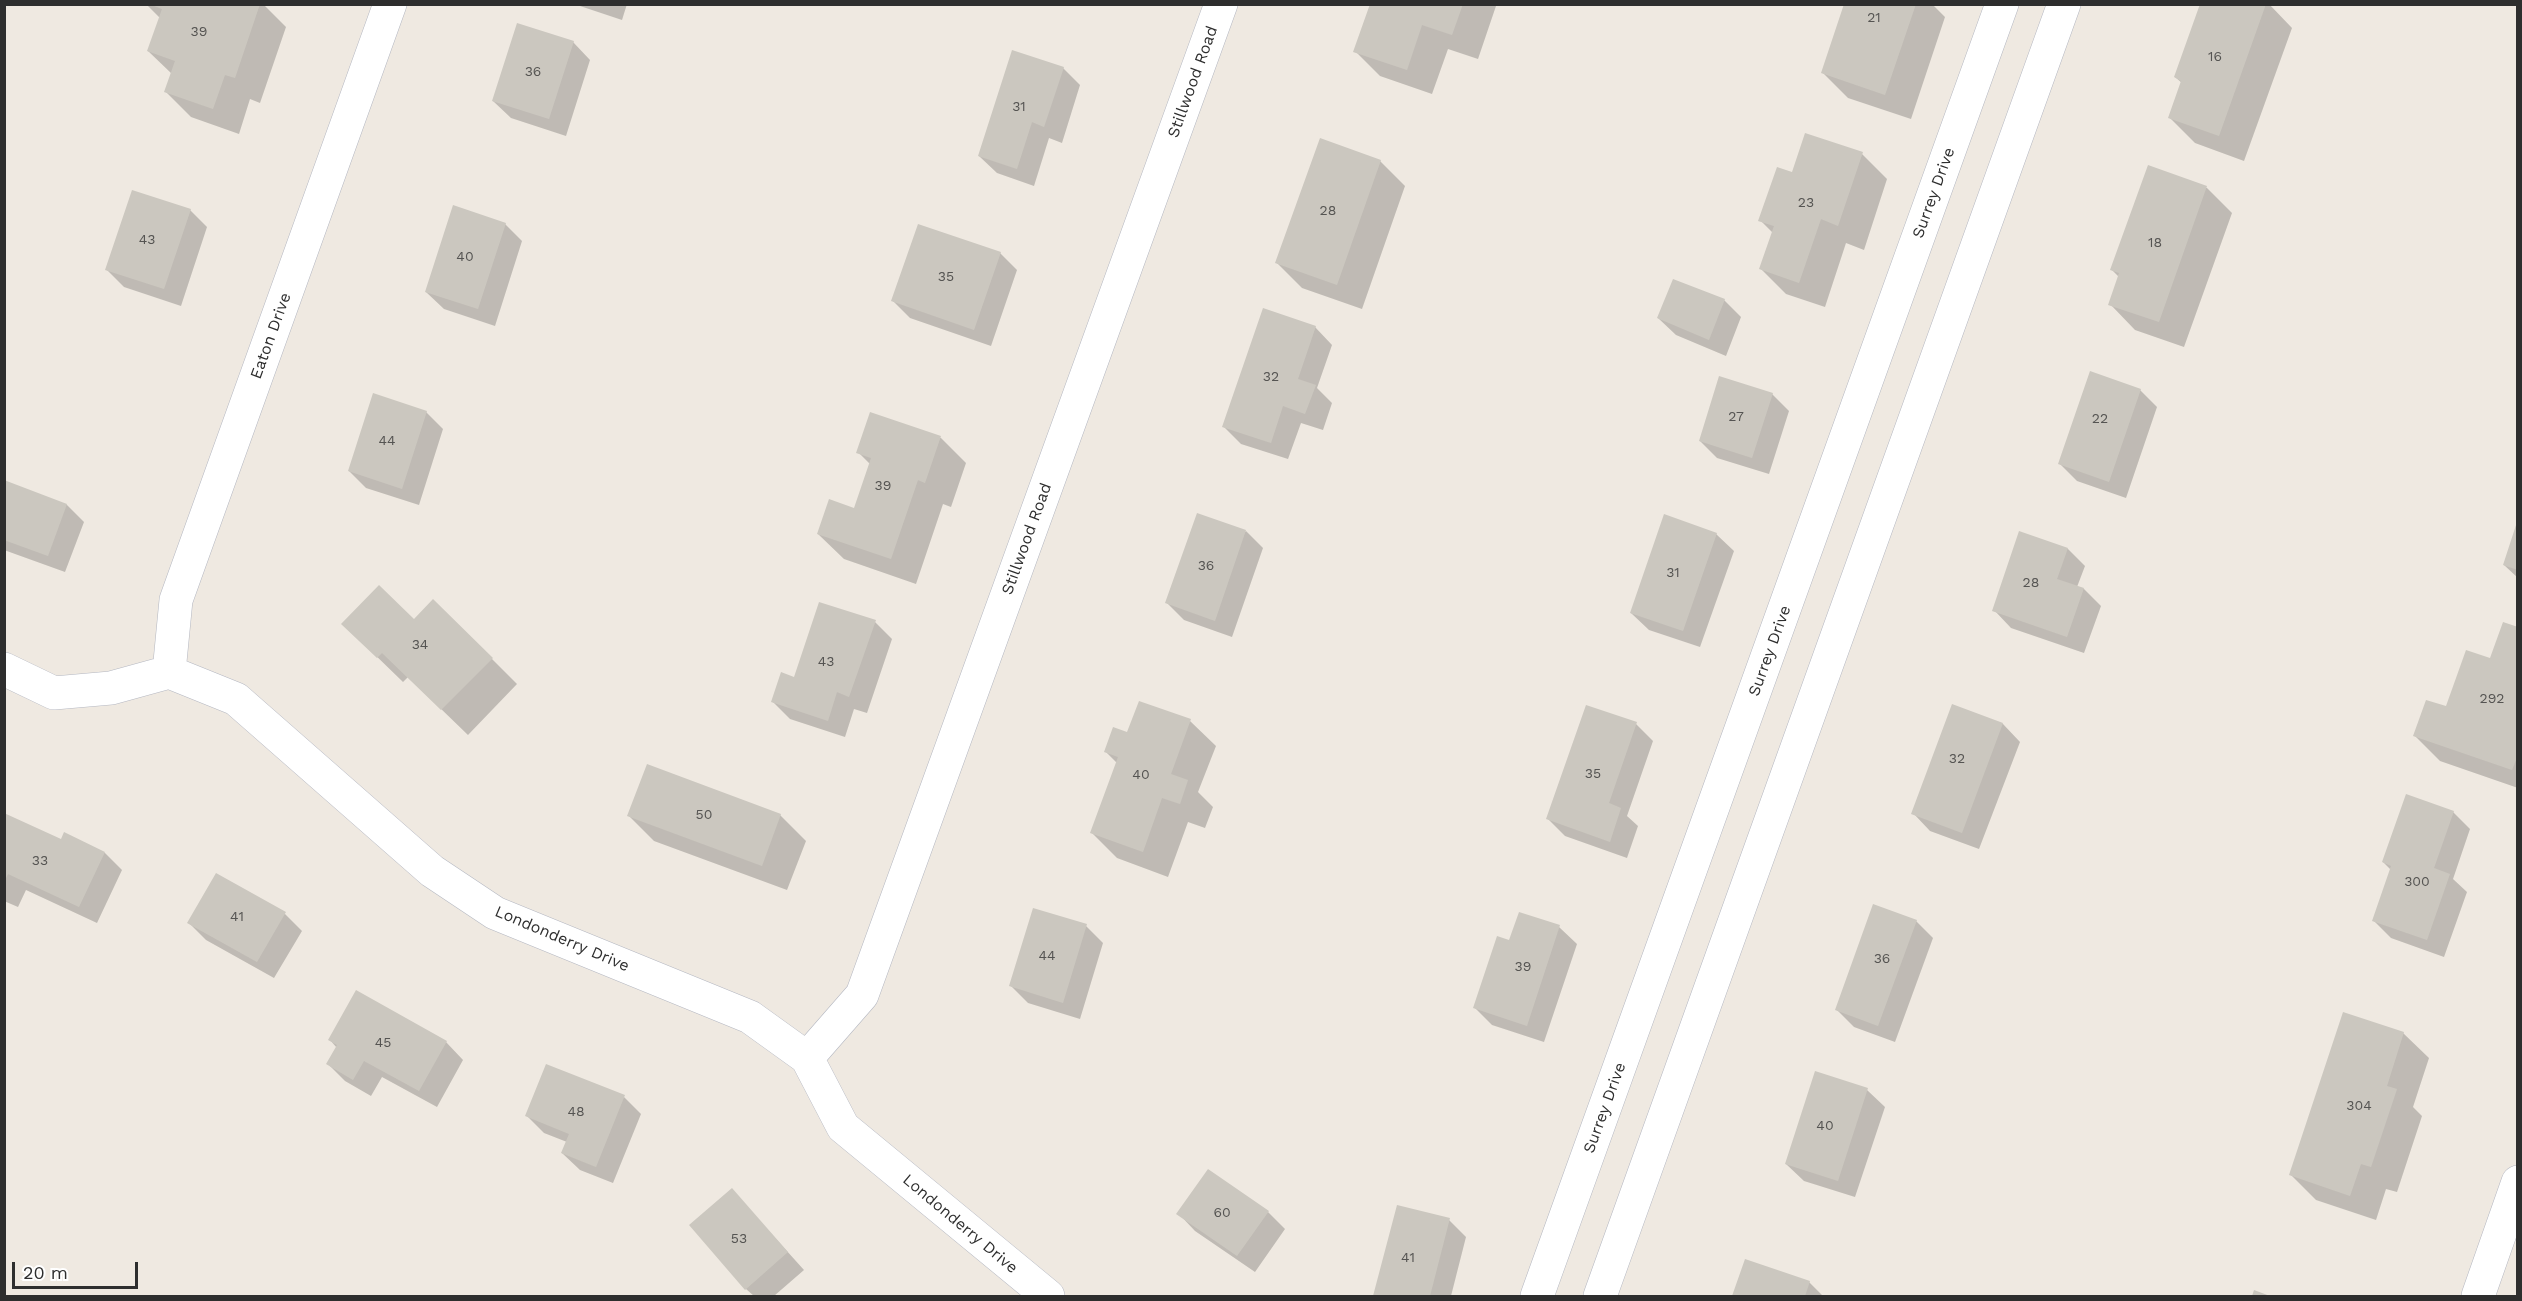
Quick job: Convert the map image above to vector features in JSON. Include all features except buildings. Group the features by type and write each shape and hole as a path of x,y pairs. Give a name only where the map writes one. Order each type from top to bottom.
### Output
{"street":[{"name":"Eaton Drive","path":"169,672 177,600 390,4"},
{"name":"Stillwood Road","path":"807,1058 861,996 1221,4"},
{"name":"Surrey Drive","path":"1537,1296 2002,4"},
{"path":"1600,1296 2064,4"},
{"path":"4,669 54,693 111,688 169,672"},
{"name":"Londonderry Drive","path":"169,672 236,699 432,871 495,913 750,1017 807,1058 843,1127 1048,1296"},
{"path":"2478,1296 2517,1182"}]}
